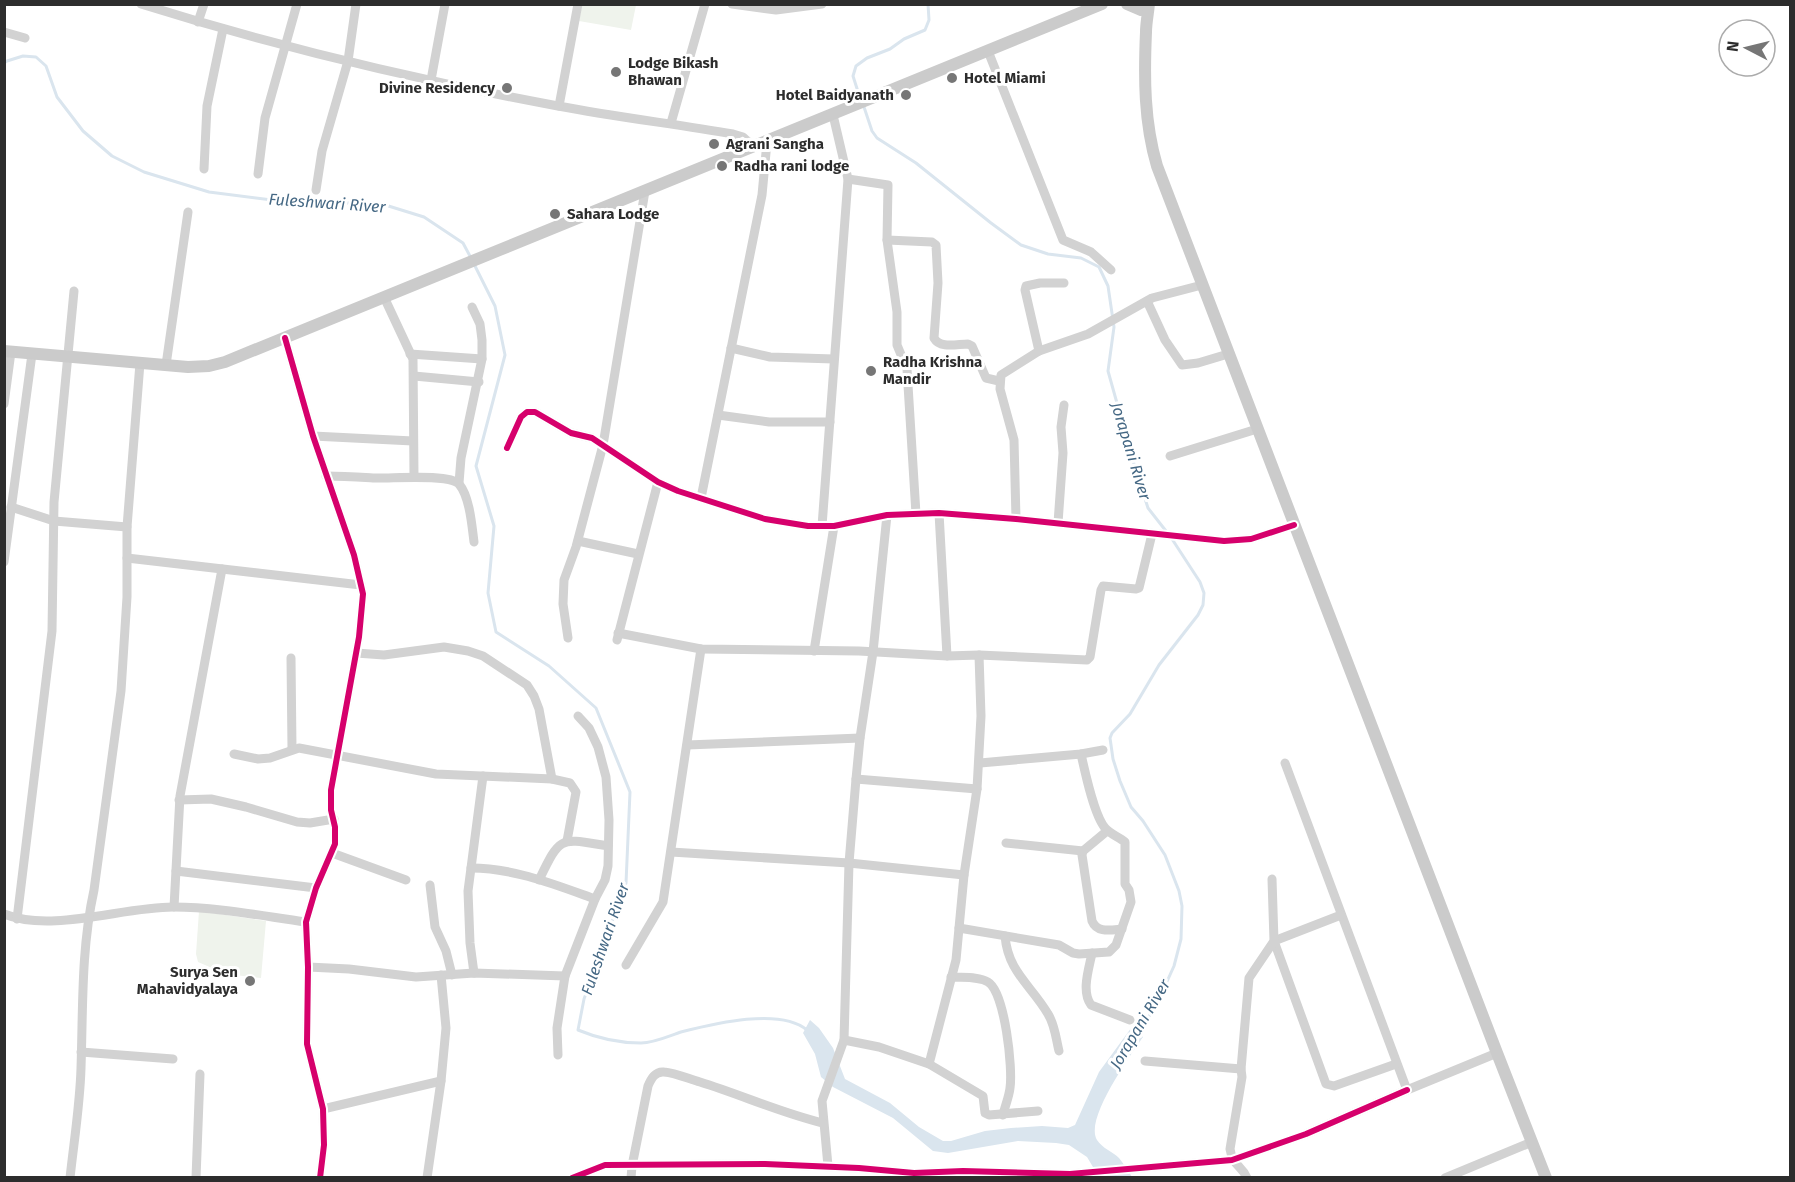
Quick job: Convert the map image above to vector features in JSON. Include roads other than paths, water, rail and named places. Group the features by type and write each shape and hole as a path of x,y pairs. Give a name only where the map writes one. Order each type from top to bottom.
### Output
{"main road":[{"path":"8,352 166,365 216,365 1102,4"},
{"path":"1127,4 1144,6 1141,22 1146,29 1146,104 1149,134 1157,166 1546,1178"}],"street":[{"path":"141,4 170,9 198,22 348,62 559,106 671,123 743,137 754,147"},
{"path":"198,22 204,4"},
{"path":"258,174 265,118 297,4"},
{"path":"316,190 324,145 348,62 357,4"},
{"path":"431,80 444,4"},
{"path":"559,106 578,4"},
{"path":"671,123 705,4"},
{"path":"732,4 776,10 822,4"},
{"path":"204,169 207,106 223,29"},
{"path":"4,32 24,38"},
{"path":"988,51 1063,240 1091,252 1111,270"},
{"path":"822,526 848,179 836,113"},
{"path":"701,498 762,195 767,142"},
{"path":"848,179 888,185 887,240 897,312 897,345 907,369 916,514"},
{"path":"568,638 563,604 564,580 578,541 603,445 645,191"},
{"path":"166,365 188,212"},
{"path":"887,240 932,242 936,245 938,283 934,338 940,345 968,344 972,346 986,378 999,381"},
{"path":"1039,351 1026,286 1040,283 1064,283"},
{"path":"1016,519 1014,440 999,381 1001,375 1039,351 1106,326 1146,301 1202,285"},
{"path":"17,919 52,631 54,521 74,291"},
{"path":"384,297 413,359 414,477"},
{"path":"1146,301 1165,340 1182,365 1228,354"},
{"path":"472,307 480,324 482,359 463,449 459,483 469,507 474,543"},
{"path":"285,338 313,436 354,555 363,594 356,653 330,790 336,835 332,853 316,888 306,922 307,1044 323,1109 324,1145 320,1178"},
{"path":"731,348 770,357 834,359"},
{"path":"4,404 8,352"},
{"path":"4,562 32,354"},
{"path":"410,354 482,359"},
{"path":"70,1178 81,1052 81,1010 87,918 94,890 121,691 127,597 127,527 140,363"},
{"path":"414,376 478,382"},
{"path":"1058,523 1063,453 1060,427 1064,405"},
{"path":"507,448 521,417 527,412 535,412 571,433 592,438 658,482 765,519 808,526 834,526 887,515 939,513 1224,541 1251,539 1294,525"},
{"path":"718,415 769,422 830,422"},
{"path":"1170,456 1257,429"},
{"path":"313,436 413,441"},
{"path":"326,476 414,477 452,480 459,483"},
{"path":"658,482 618,636 701,649 873,652 1087,660 1090,657 1103,586 1139,588 1153,534"},
{"path":"11,507 54,521 127,527"},
{"path":"939,513 947,656"},
{"path":"828,1166 822,1101 844,1040 849,863 860,738 873,652 887,515"},
{"path":"814,651 834,526"},
{"path":"578,541 638,554"},
{"path":"127,558 361,585"},
{"path":"174,907 179,800 222,569"},
{"path":"356,653 384,655 444,647 483,656 527,685 534,696 539,709 552,778"},
{"path":"626,965 663,902 701,649"},
{"path":"929,1064 956,960 964,875 978,789 980,763 979,656"},
{"path":"291,658 292,749"},
{"path":"558,1055 556,1028 565,976 605,880 608,846 606,777 598,747 589,728 578,716"},
{"path":"687,745 860,738"},
{"path":"234,754 258,759 270,758 300,748 436,774 552,778 570,783 576,792 567,841"},
{"path":"980,763 1103,750"},
{"path":"959,928 1059,945 1073,954 1113,950 1131,897 1125,884 1126,848 1125,842 1107,831 1101,822 1081,754"},
{"path":"1285,763 1407,1090"},
{"path":"474,973 470,943 468,891 483,776"},
{"path":"856,779 978,789"},
{"path":"179,800 211,799 297,822 310,823 334,819"},
{"path":"1006,843 1083,850 1107,831"},
{"path":"539,880 554,850 561,843 567,841 608,846"},
{"path":"1083,850 1094,927 1104,930 1122,929"},
{"path":"670,852 849,863 964,875"},
{"path":"332,853 406,880"},
{"path":"471,868 487,868 539,880 596,899"},
{"path":"176,871 316,888"},
{"path":"1272,879 1274,941 1326,1084 1334,1086 1396,1064"},
{"path":"430,885 435,927 446,951 452,975"},
{"path":"4,914 17,919 87,918 174,907 199,908 306,922"},
{"path":"1247,1178 1232,1160 1230,1149 1242,1077 1240,1069 1249,978 1274,941 1341,915"},
{"path":"1005,936 1006,952 1012,965 1048,1013 1059,1051"},
{"path":"1092,953 1087,986 1088,1000 1091,1005 1130,1020"},
{"path":"308,967 350,969 409,977 474,973 565,976"},
{"path":"427,1178 446,1028 441,975"},
{"path":"951,977 982,979 993,986 1005,1025 1010,1052 1010,1089 1003,1115"},
{"path":"844,1040 879,1047 929,1064 983,1096 985,1113 989,1115 1038,1111"},
{"path":"81,1052 173,1059"},
{"path":"572,1178 605,1165 765,1164 828,1166 914,1173 1063,1175 1232,1160 1306,1134 1497,1053"},
{"path":"1146,1061 1240,1069"},
{"path":"632,1178 632,1166 648,1086 652,1077 657,1073 664,1072 685,1077 823,1123"},
{"path":"196,1178 200,1074"},
{"path":"323,1109 441,1081"},
{"path":"1445,1178 1532,1142"},
{"path":"1173,1166 1175,1178"}],"waterway":[{"name":"Jorapani River","path":"860,98 853,76 856,66 867,58 890,49 904,39 925,30 929,20 928,4"},
{"name":"Fuleshwari River","path":"4,63 23,56 36,57 46,66 57,97 83,131 112,156 144,172 209,192 280,201 382,204 424,217 463,243 471,258"},
{"name":"Jorapani River","path":"863,104 872,131 877,138 916,163 1021,245 1048,254 1081,258 1099,267 1108,286 1114,327 1108,371 1148,508 1166,531"},
{"name":"Fuleshwari River","path":"474,264 495,306 505,355 476,466 494,526 488,593 496,632 549,666 596,708 630,792 626,883 584,999 578,1030 609,1039 641,1043 656,1041 710,1025 746,1019 780,1019 795,1023 807,1030"},
{"name":"Jorapani River","path":"1139,1034 1174,966 1181,939 1182,906 1179,891 1165,855 1131,807 1113,759 1110,738 1130,714 1159,665 1198,615 1203,605 1204,593 1200,582 1172,539"}],"place":[{"name":"Lodge Bikash Bhawan","path":"616,72"},
{"name":"Hotel Miami","path":"952,78"},
{"name":"Divine Residency","path":"507,88"},
{"name":"Hotel Baidyanath","path":"906,95"},
{"name":"Agrani Sangha","path":"714,144"},
{"name":"Radha rani lodge","path":"722,166"},
{"name":"Sahara Lodge","path":"555,214"},
{"name":"Radha Krishna Mandir","path":"871,371"},
{"name":"Surya Sen Mahavidyalaya","path":"250,981"}]}
